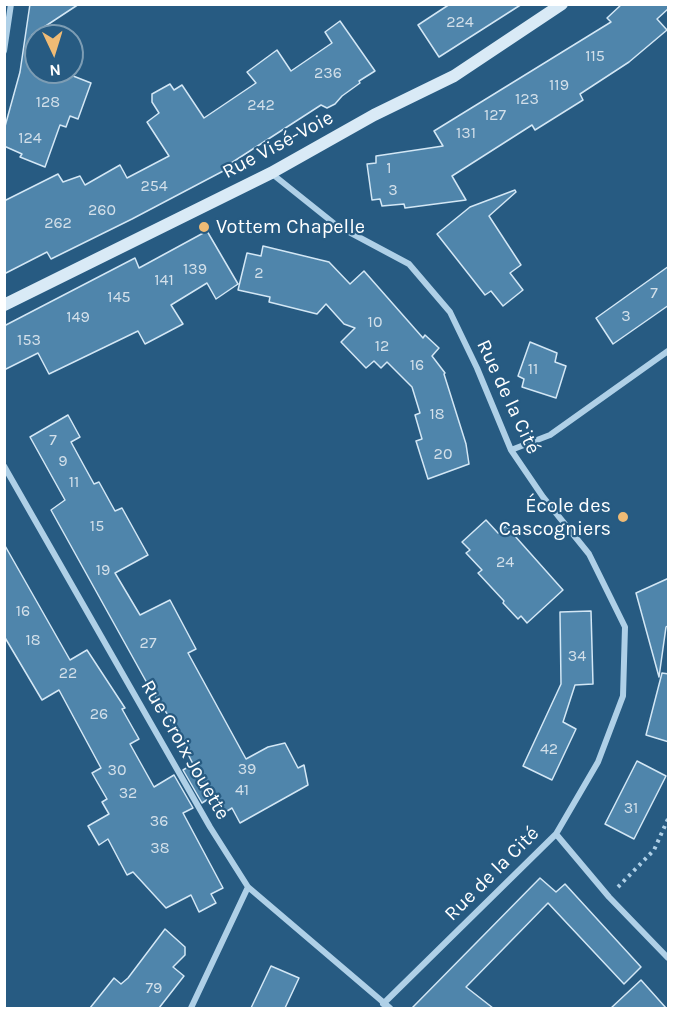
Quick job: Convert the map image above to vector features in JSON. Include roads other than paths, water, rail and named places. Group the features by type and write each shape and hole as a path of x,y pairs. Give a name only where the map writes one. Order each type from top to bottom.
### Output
{"street":[{"path":"4,51 11,4"},
{"name":"Rue Visé-Voie","path":"4,305 271,173 374,115 454,76 562,4"},
{"name":"Rue de la Cité","path":"271,173 336,225 409,264 450,312 477,368 511,450 543,497 589,554 625,627 623,696 598,762 556,834 383,1004"},
{"path":"511,450 550,435 669,351"},
{"name":"Rue Croix Jouette","path":"4,466 210,827 248,887 390,1008"},
{"path":"556,834 609,897 669,958"},
{"path":"191,1008 248,887"}],"place":[{"name":"Vottem Chapelle","path":"204,227"},
{"name":"École des Cascogniers","path":"623,517"}]}
